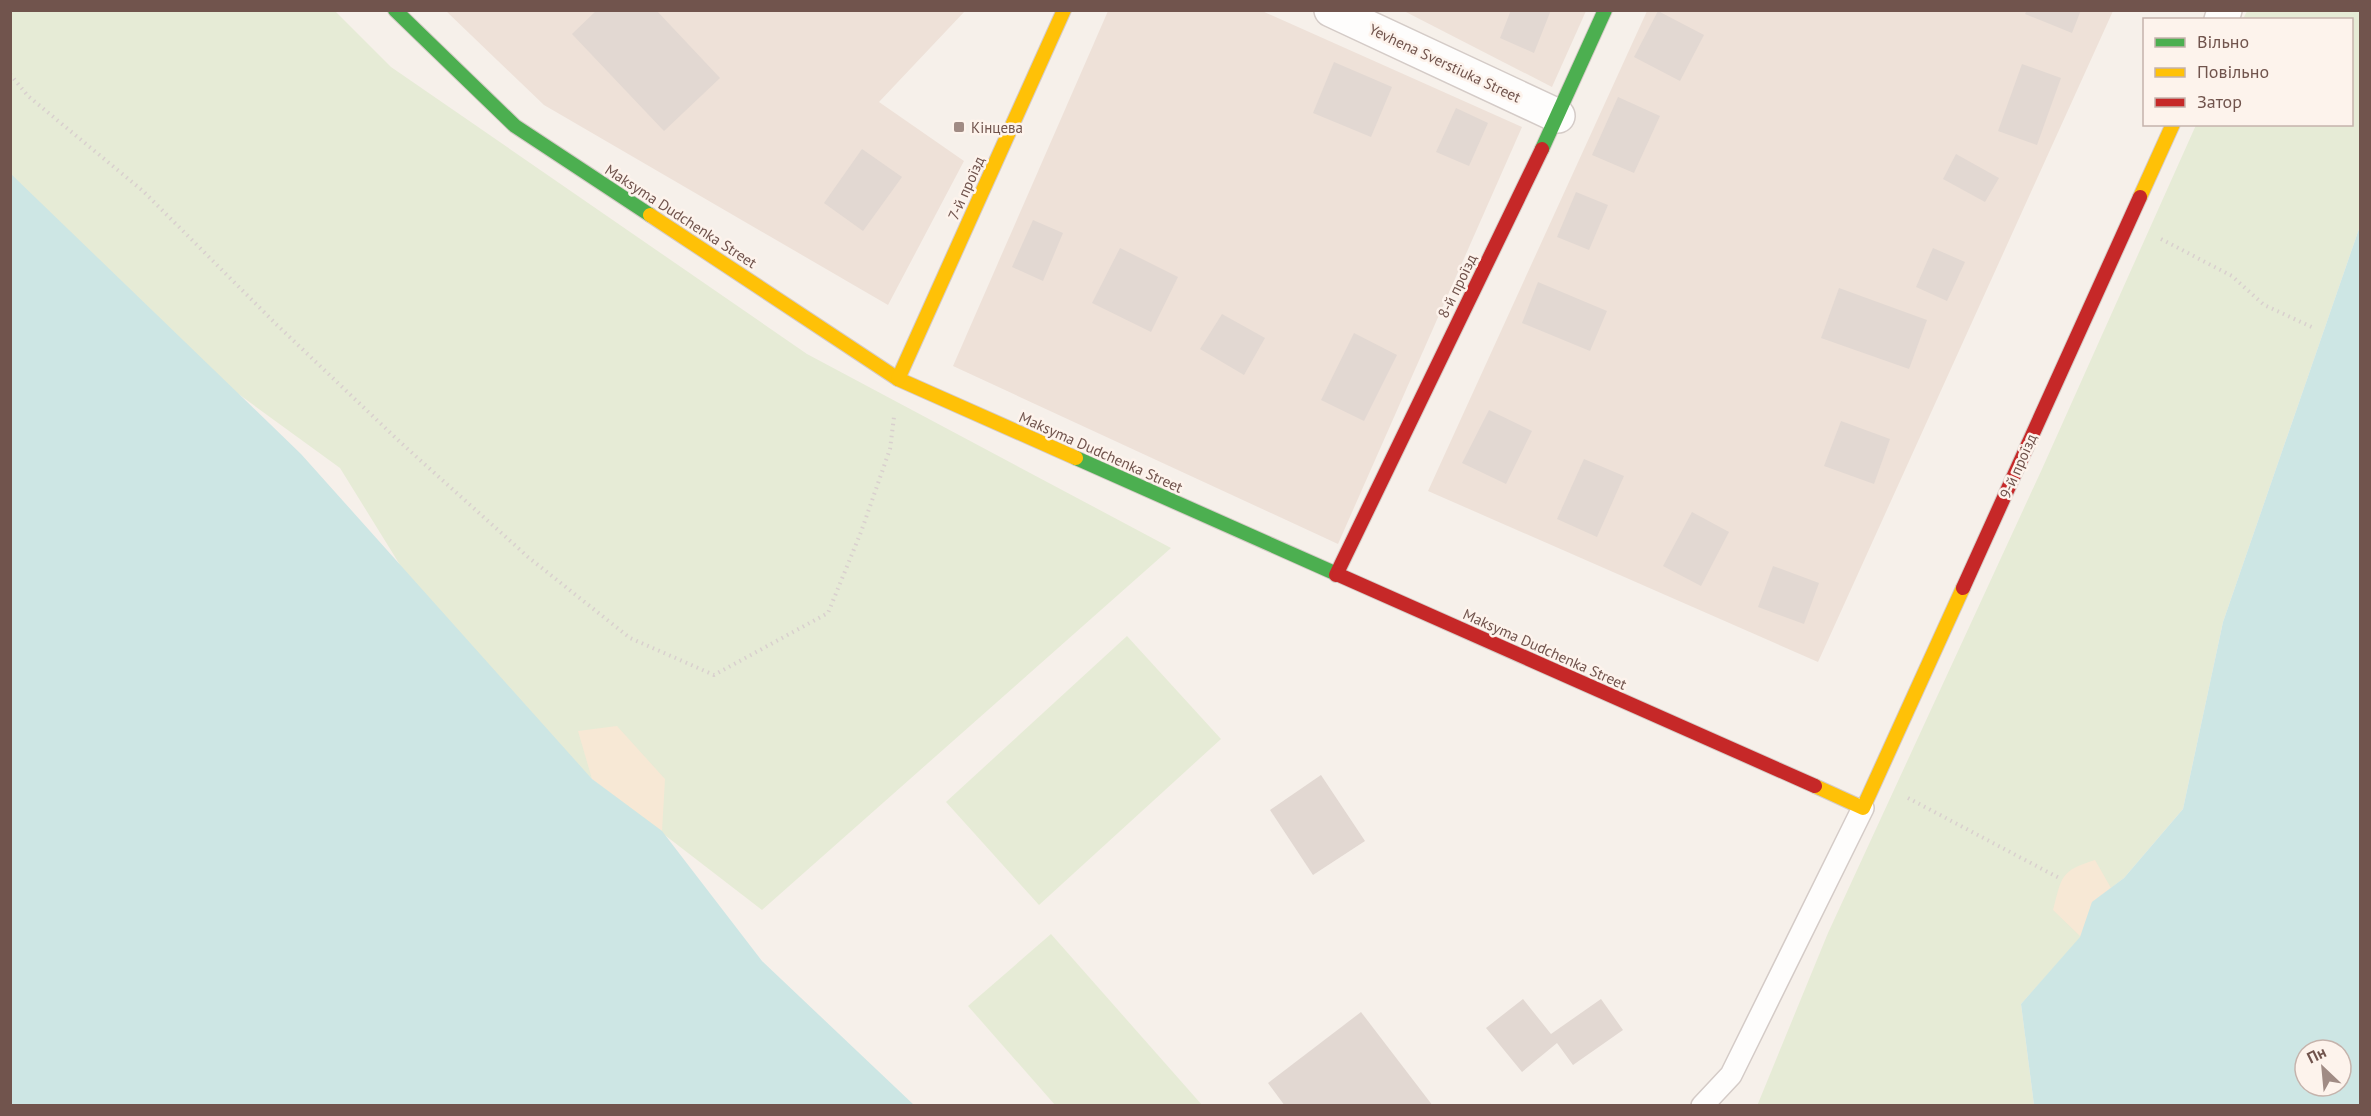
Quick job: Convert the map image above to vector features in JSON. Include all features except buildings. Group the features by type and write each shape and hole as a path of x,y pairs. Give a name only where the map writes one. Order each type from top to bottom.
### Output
{"street":[{"name":"Maksyma Dudchenka Street","path":"395,10 515,126 898,379 1863,808"},
{"name":"7-й проїзд","path":"898,379 1064,10"},
{"name":"Yevhena Sverstiuka Street","path":"1331,10 1558,116"},
{"name":"8-й проїзд","path":"1336,574 1558,116 1605,10"},
{"name":"9-й проїзд","path":"1863,808 2172,126"}],"lane":[{"path":"1702,1106 1731,1075 1863,808"}],"path":[{"path":"10,74 28,96 143,191 384,427 528,557 630,638 714,675 828,613 861,532 890,449 898,379"},
{"path":"2126,228 2169,242 2232,276 2264,305 2313,328"},
{"path":"1876,781 2061,879"}],"shaded area":[{"path":"446,11 965,11 879,102 964,161 888,305 544,105"},
{"path":"1108,11 1262,11 1522,127 1338,544 953,366"},
{"path":"1404,11 1586,11 1552,87"},
{"path":"1647,11 2113,11 1818,662 1428,491"}],"green space":[{"path":"10,11 335,11 391,67 807,354 1171,548 762,910 592,779 449,644 340,468 138,321 11,197"},
{"path":"2247,11 2360,11 2360,226 2223,622 2183,809 2124,878 2093,902 2081,937 2021,1004 2034,1105 1757,1106 1828,933 2042,469 2196,126 2353,126 2353,18 2244,18"},
{"path":"1127,636 1221,739 1039,905 946,802"},
{"path":"1051,934 1202,1105 1055,1105 968,1006"}],"sand":[{"path":"617,726 665,779 662,831 592,779 578,731"},
{"path":"2095,860 2111,888 2092,902 2081,937 2053,910 2064,876 2075,868"}],"water":[{"path":"11,174 301,454 592,779 662,831 762,961 914,1105 11,1105"},
{"path":"2360,226 2360,1105 2034,1105 2021,1004 2080,937 2092,902 2124,878 2183,809 2223,622"}],"traffic: fast":[{"path":"395,10 515,126 650,215"},
{"path":"1542,149 1605,10"},
{"path":"1076,458 1339,575"}],"traffic: slow":[{"path":"898,379 1064,10"},
{"path":"2140,197 2172,126"},
{"path":"650,215 898,379 1076,458"},
{"path":"1815,786 1863,808 1963,588"}],"traffic: jam":[{"path":"1336,575 1542,149"},
{"path":"1963,588 2140,197"},
{"path":"1339,575 1815,786"}],"place":[{"name":"Кінцева","path":"959,127"}]}
